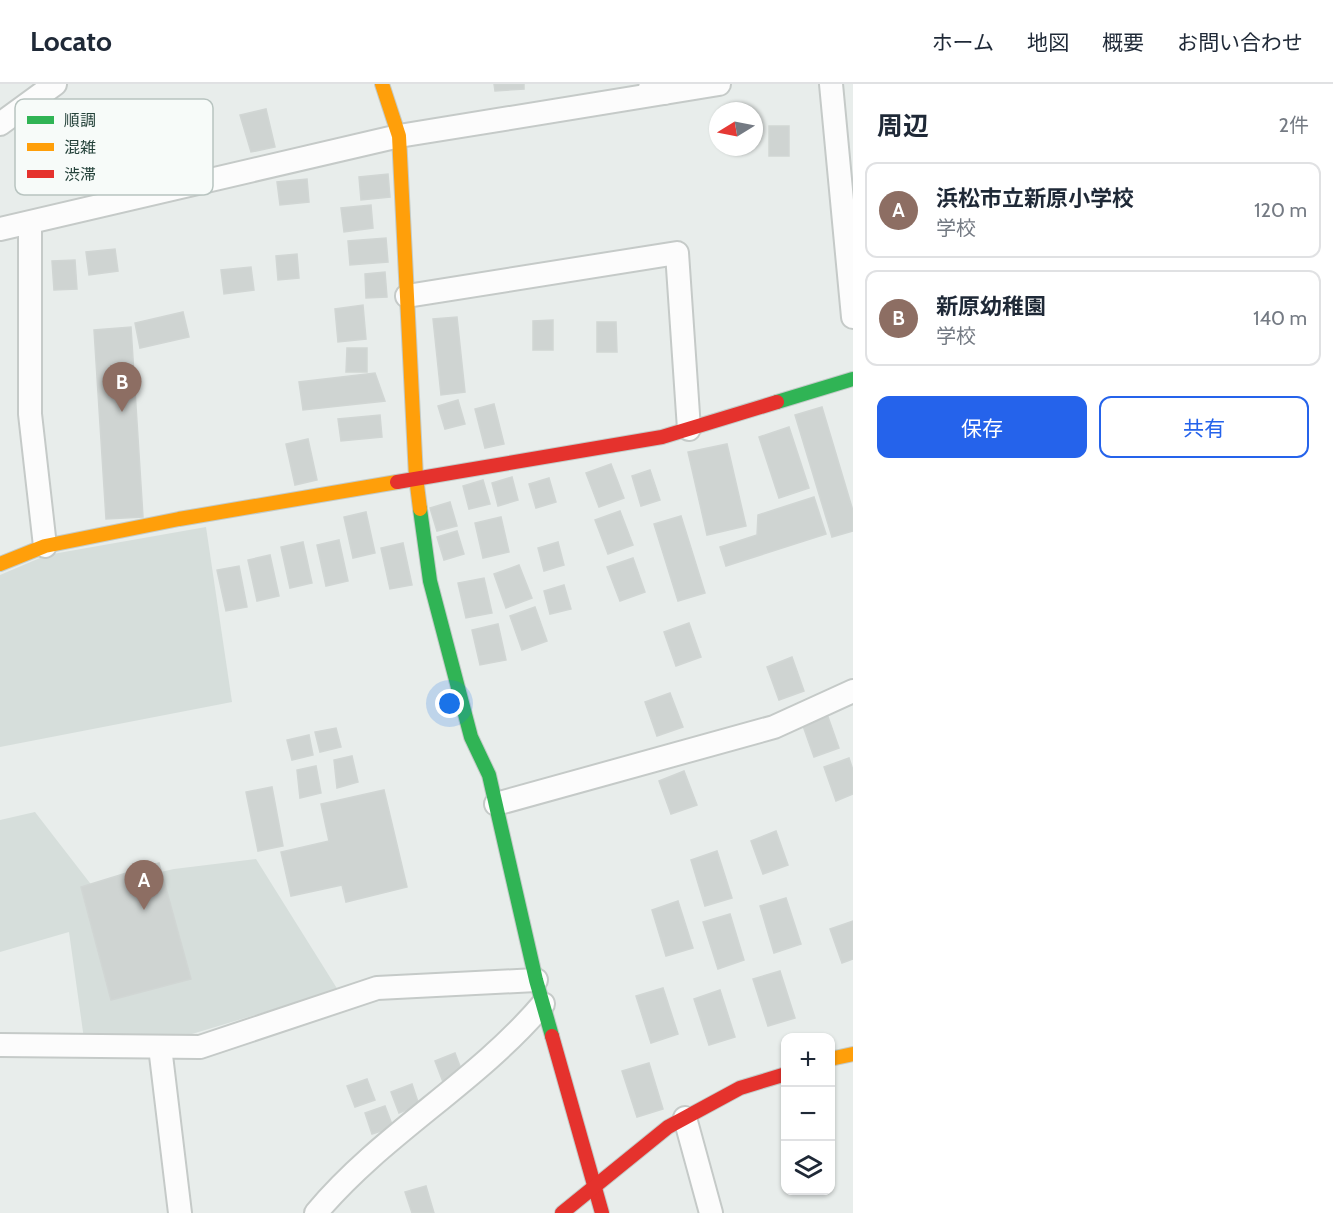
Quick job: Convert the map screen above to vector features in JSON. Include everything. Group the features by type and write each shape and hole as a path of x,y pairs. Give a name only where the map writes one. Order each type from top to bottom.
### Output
{"street":[{"path":"34,99 54,84"},
{"path":"382,84 399,136 416,477 430,581 471,737 489,776 536,980 602,1213"},
{"path":"641,84 664,93"},
{"path":"213,180 399,136 719,84"},
{"path":"831,84 842,172 853,317"},
{"path":"0,124 15,113"},
{"path":"0,230 149,195"},
{"path":"30,223 30,414 45,546"},
{"path":"407,296 677,253 689,429"},
{"path":"0,564 45,546 179,519 662,437 853,379"},
{"path":"496,804 774,727 853,691"},
{"path":"0,1045 200,1047 376,988 536,980"},
{"path":"316,1213 343,1181 517,1034 543,1004"},
{"path":"160,1047 180,1213"},
{"path":"835,1058 853,1054"},
{"path":"562,1213 668,1126 740,1088 781,1076"},
{"path":"685,1118 711,1213"}],"shaded area":[{"path":"206,527 232,702 0,747 0,575 47,555"},
{"path":"35,812 93,887 174,869 256,859 338,990 172,1040 84,1039 69,932 0,952 0,820"}],"building":[{"path":"494,84 524,84 524,89 495,91"},
{"path":"266,109 275,147 251,152 240,115"},
{"path":"769,126 789,126 789,156 769,156"},
{"path":"388,174 390,197 361,200 359,177"},
{"path":"307,179 309,202 280,205 277,182"},
{"path":"371,205 373,228 344,232 341,208"},
{"path":"386,238 388,262 350,265 348,241"},
{"path":"115,249 118,271 89,275 86,252"},
{"path":"297,254 299,278 278,280 276,256"},
{"path":"75,260 77,289 54,290 52,261"},
{"path":"251,267 254,290 224,294 221,270"},
{"path":"385,272 387,297 366,298 365,274"},
{"path":"363,305 366,339 338,342 335,309"},
{"path":"183,312 189,337 140,348 135,323"},
{"path":"457,317 465,392 441,395 433,319"},
{"path":"553,320 553,350 533,350 533,321"},
{"path":"597,322 616,322 617,352 597,352"},
{"path":"131,327 143,517 106,519 94,330"},
{"path":"347,348 367,348 367,372 346,372"},
{"path":"375,373 385,401 303,410 299,382"},
{"path":"458,400 465,424 445,429 438,406"},
{"path":"494,404 504,444 485,448 475,409"},
{"path":"822,407 853,511 853,531 832,537 795,415"},
{"path":"380,415 382,437 341,441 338,419"},
{"path":"789,427 809,488 779,498 759,437"},
{"path":"308,439 317,480 295,485 286,444"},
{"path":"727,444 746,526 707,535 688,452"},
{"path":"611,464 624,498 599,507 586,473"},
{"path":"650,470 660,500 641,506 632,476"},
{"path":"512,477 518,500 498,506 492,483"},
{"path":"549,478 556,502 536,508 529,484"},
{"path":"483,480 490,504 469,509 463,486"},
{"path":"814,497 826,534 726,566 720,547 757,535 758,515"},
{"path":"450,502 457,526 437,531 430,508"},
{"path":"620,511 633,545 608,554 595,520"},
{"path":"366,512 375,553 353,558 344,517"},
{"path":"681,516 705,593 678,601 654,524"},
{"path":"501,517 509,552 483,558 475,523"},
{"path":"457,531 464,554 444,560 437,537"},
{"path":"339,540 348,581 326,586 317,545"},
{"path":"303,542 312,583 290,588 281,547"},
{"path":"558,542 564,565 544,571 538,548"},
{"path":"403,543 412,585 390,589 381,548"},
{"path":"270,555 279,596 257,601 248,560"},
{"path":"633,558 645,592 620,601 607,567"},
{"path":"519,565 532,598 506,608 494,574"},
{"path":"239,566 247,607 226,611 217,570"},
{"path":"484,578 492,613 466,618 458,583"},
{"path":"564,585 571,609 550,614 544,591"},
{"path":"535,607 547,641 522,650 510,616"},
{"path":"689,623 701,657 676,666 664,632"},
{"path":"498,624 506,660 480,665 472,630"},
{"path":"792,657 804,691 779,700 767,667"},
{"path":"670,693 683,727 657,736 645,702"},
{"path":"827,714 839,748 814,757 802,723"},
{"path":"336,728 341,747 320,752 315,732"},
{"path":"309,735 313,755 292,760 287,740"},
{"path":"352,756 358,782 337,788 334,760"},
{"path":"849,758 853,770 853,794 836,801 824,767"},
{"path":"316,766 321,793 300,798 297,770"},
{"path":"684,771 697,805 671,814 659,781"},
{"path":"272,787 283,846 258,851 246,792"},
{"path":"384,790 407,887 346,902 342,885 291,896 281,852 329,841 321,804"},
{"path":"776,831 788,865 763,874 751,841"},
{"path":"717,851 732,898 705,906 691,860"},
{"path":"159,863 191,979 111,1000 81,887"},
{"path":"786,898 801,944 774,953 760,906"},
{"path":"678,901 693,948 666,956 652,910"},
{"path":"730,914 744,960 718,969 703,922"},
{"path":"853,921 853,959 842,963 830,929"},
{"path":"780,971 795,1018 768,1026 753,979"},
{"path":"663,988 678,1034 651,1043 636,996"},
{"path":"720,990 735,1037 709,1045 694,999"},
{"path":"455,1053 463,1074 443,1082 435,1061"},
{"path":"649,1063 663,1109 637,1117 622,1071"},
{"path":"367,1079 375,1100 355,1107 347,1086"},
{"path":"412,1084 419,1105 399,1113 391,1092"},
{"path":"385,1106 393,1127 372,1134 365,1113"},
{"path":"426,1186 434,1213 412,1213 405,1192"}],"traffic: fast":[{"path":"777,402 853,379"},
{"path":"420,509 430,581 471,737 489,775 536,980 552,1036"}],"traffic: slow":[{"path":"382,84 399,136 416,477 420,509"},
{"path":"0,564 45,546 179,519 397,482"},
{"path":"835,1058 853,1054"}],"traffic: jam":[{"path":"397,482 662,437 777,402"},
{"path":"552,1036 602,1213"},
{"path":"562,1213 668,1127 740,1088 781,1076"}],"place":[{"name":"新原幼稚園","path":"122,412"},
{"name":"浜松市立新原小学校","path":"144,910"}]}
